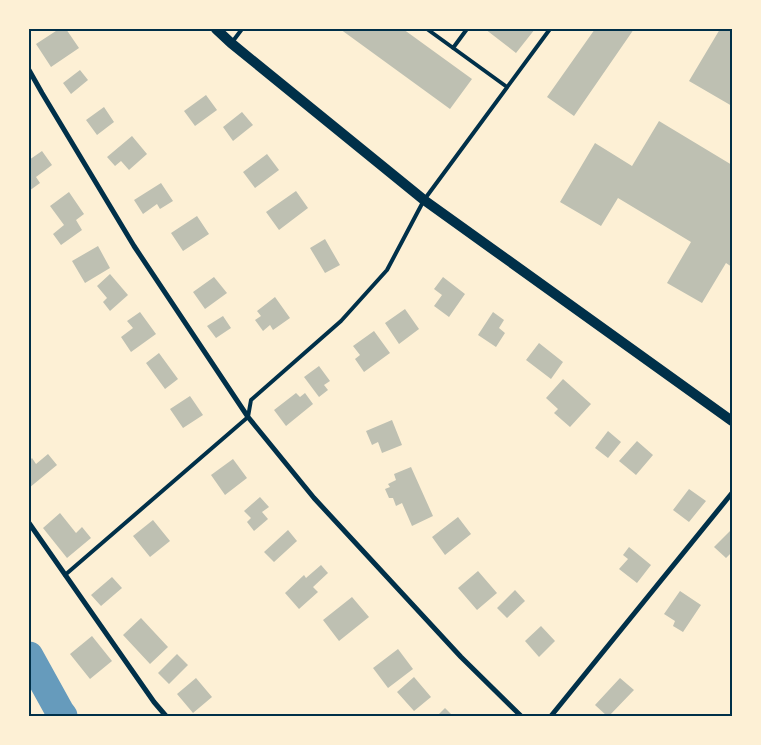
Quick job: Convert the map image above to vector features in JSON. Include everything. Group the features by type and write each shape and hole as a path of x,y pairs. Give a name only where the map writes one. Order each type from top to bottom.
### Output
{"main road":[{"path":"216,29 424,200 732,421"}],"street":[{"path":"29,70 134,246 248,417 314,498 461,657 520,716"},
{"path":"551,716 732,493"},
{"path":"29,523 154,702 166,716"}],"lane":[{"path":"231,43 242,29"},
{"path":"427,29 507,87"},
{"path":"453,48 467,29"},
{"path":"65,575 248,417 251,400 340,321 387,270 424,200 550,29"}],"building":[{"path":"59,29 66,29 79,48 51,67 36,44"},
{"path":"340,29 403,29 472,79 450,109"},
{"path":"485,29 535,29 516,53"},
{"path":"595,29 634,29 574,116 547,97"},
{"path":"720,29 732,30 732,106 689,81"},
{"path":"80,70 88,80 71,94 63,83"},
{"path":"206,95 217,110 195,126 184,111"},
{"path":"104,107 114,122 97,135 86,120"},
{"path":"242,112 253,125 233,141 223,127"},
{"path":"659,121 732,165 732,267 726,263 702,303 667,283 691,242 618,198 601,226 560,202 595,143 632,166"},
{"path":"132,136 147,154 129,170 121,161 115,166 107,157"},
{"path":"42,151 52,165 36,177 40,183 29,191 29,160"},
{"path":"267,154 279,170 255,188 243,172"},
{"path":"161,183 173,201 160,209 157,204 143,214 134,200"},
{"path":"296,191 308,208 279,230 266,212"},
{"path":"69,192 84,214 76,220 82,230 61,245 53,234 64,225 50,206"},
{"path":"197,216 209,234 183,251 171,233"},
{"path":"325,239 340,265 325,273 310,248"},
{"path":"98,246 110,268 85,283 72,261"},
{"path":"110,274 128,295 110,311 103,302 107,298 97,286"},
{"path":"214,277 227,293 205,309 193,292"},
{"path":"443,277 465,294 449,317 434,306 442,295 434,289"},
{"path":"275,297 290,318 273,330 270,325 263,331 255,320 261,316 257,311"},
{"path":"405,309 419,329 399,344 385,323"},
{"path":"140,312 156,334 131,352 121,337 133,328 127,321"},
{"path":"493,312 504,320 499,328 505,333 496,347 478,335"},
{"path":"223,316 231,328 216,338 207,326"},
{"path":"374,331 390,353 364,372 355,359 360,355 353,346"},
{"path":"539,343 563,362 551,379 526,360"},
{"path":"159,353 178,379 165,389 146,363"},
{"path":"319,366 330,381 324,385 328,390 319,397 304,377"},
{"path":"563,379 591,404 570,427 554,413 558,409 546,398"},
{"path":"296,393 300,397 305,393 313,404 286,426 274,410"},
{"path":"190,396 203,415 183,428 170,409"},
{"path":"392,420 402,445 382,453 378,442 372,445 366,431"},
{"path":"608,431 621,442 608,458 595,448"},
{"path":"637,441 653,455 636,475 619,461"},
{"path":"48,454 57,465 29,488 29,461 32,458 36,464"},
{"path":"233,459 247,478 225,495 211,475"},
{"path":"411,467 433,516 412,526 402,503 396,506 393,498 389,498 385,489 390,487 388,484 396,480 394,474"},
{"path":"689,489 706,501 689,522 673,510"},
{"path":"260,497 269,507 262,512 268,519 254,531 247,522 251,518 244,511"},
{"path":"60,513 76,533 82,527 91,538 67,558 43,528"},
{"path":"458,517 471,534 445,555 432,537"},
{"path":"153,520 170,541 150,557 133,536"},
{"path":"732,529 732,552 726,558 714,547"},
{"path":"288,530 297,541 274,562 264,552"},
{"path":"629,547 651,565 637,583 619,569 628,559 623,555"},
{"path":"321,565 328,573 313,587 318,592 299,609 285,593 304,575 306,578"},
{"path":"478,571 497,593 477,610 458,588"},
{"path":"112,577 122,588 101,606 91,595"},
{"path":"515,590 525,601 507,618 497,608"},
{"path":"680,591 701,605 683,632 673,626 675,621 664,614"},
{"path":"352,597 369,617 339,641 323,620"},
{"path":"141,618 168,647 150,664 123,635"},
{"path":"541,626 555,641 539,657 525,641"},
{"path":"92,636 112,661 90,679 70,654"},
{"path":"398,649 413,669 388,688 373,668"},
{"path":"177,654 188,665 169,684 158,673"},
{"path":"414,677 431,697 414,711 397,692"},
{"path":"196,678 212,697 193,713 177,694"},
{"path":"620,678 634,690 607,716 595,705"},
{"path":"445,708 453,716 437,716"}],"waterway":[{"path":"29,656 63,716"}]}
